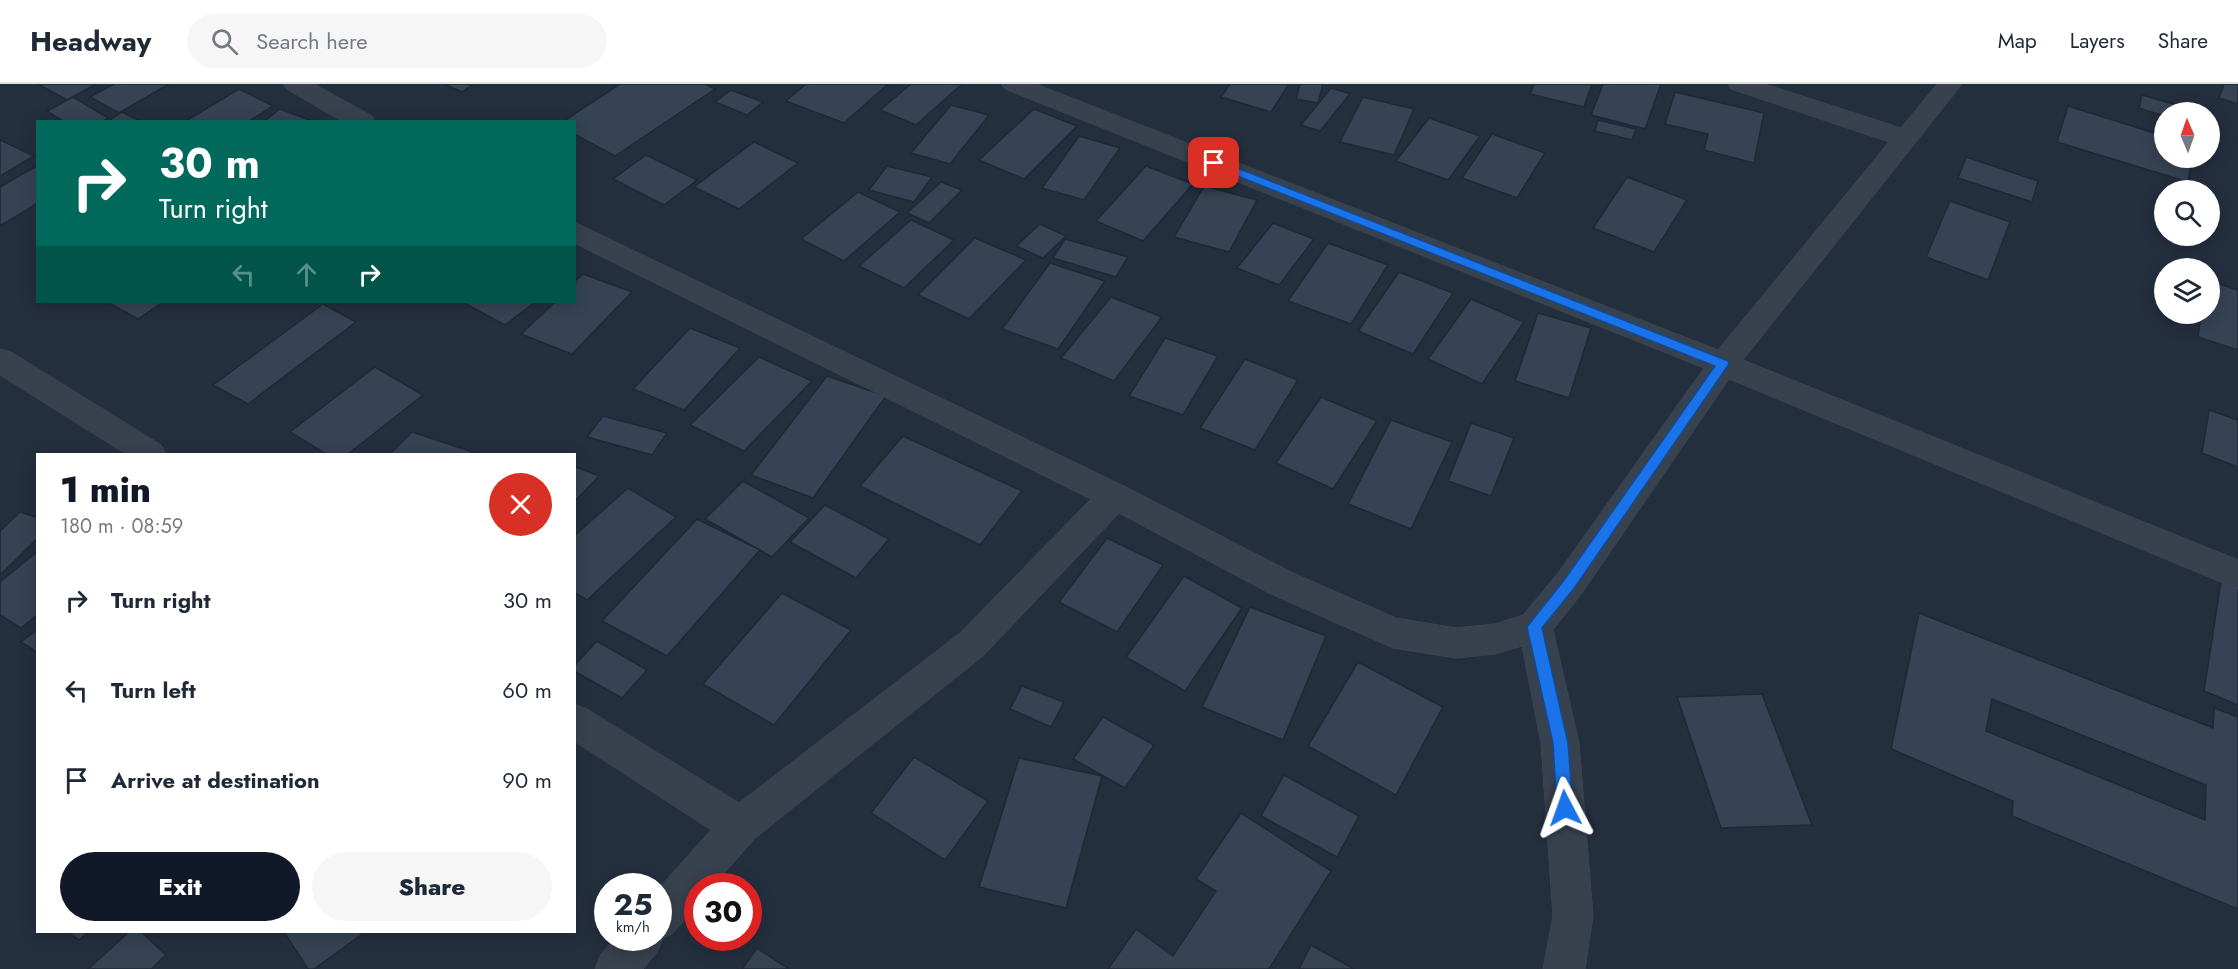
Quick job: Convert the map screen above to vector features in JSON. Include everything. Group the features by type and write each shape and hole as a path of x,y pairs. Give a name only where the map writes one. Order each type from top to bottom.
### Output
{"street":[{"path":"296,84 359,120"},
{"path":"1014,84 1723,364 2238,575"},
{"path":"1740,84 1907,139"},
{"path":"576,232 1115,496 1281,583 1393,633 1456,643 1495,639 1534,627 1570,583 1723,364 1950,84"},
{"path":"0,360 148,453"},
{"path":"672,904 740,826 972,644 1115,496"},
{"path":"1534,627 1560,743 1573,916 1564,969"},
{"path":"576,723 740,826"},
{"path":"616,969 632,951"}],"building":[{"path":"38,84 96,84 67,100"},
{"path":"114,84 169,84 119,113 90,97"},
{"path":"444,84 473,84 462,92"},
{"path":"620,84 705,84 715,89 615,156 576,135 576,120 565,120"},
{"path":"806,84 888,84 844,123 786,101"},
{"path":"911,84 962,84 916,125 880,110"},
{"path":"1230,84 1289,84 1271,112 1221,97"},
{"path":"1300,84 1323,84 1318,103 1296,99"},
{"path":"1534,84 1592,84 1584,107 1530,94"},
{"path":"1603,84 1661,84 1645,129 1591,115"},
{"path":"2224,84 2238,84 2238,104 2219,98"},
{"path":"1331,88 1350,94 1320,131 1301,125"},
{"path":"239,89 273,106 251,120 187,120"},
{"path":"731,90 763,102 747,115 715,102"},
{"path":"1675,92 1764,113 1754,163 1704,150 1708,134 1665,124"},
{"path":"2142,95 2166,102 2154,102 2154,113 2139,108"},
{"path":"73,97 108,118 105,120 61,120 47,111"},
{"path":"1363,97 1414,109 1394,155 1340,142"},
{"path":"951,105 989,115 950,164 911,153"},
{"path":"2068,106 2154,133 2154,168 2190,168 2188,180 2181,180 2057,142"},
{"path":"280,109 310,120 266,120"},
{"path":"1034,109 1077,126 1024,179 979,160"},
{"path":"122,112 138,120 110,120"},
{"path":"1429,118 1480,136 1448,180 1396,161"},
{"path":"1598,120 1636,129 1632,140 1595,131"},
{"path":"1492,134 1545,153 1517,198 1462,178"},
{"path":"1079,136 1120,148 1084,200 1042,188"},
{"path":"0,140 34,156 0,176"},
{"path":"754,142 798,163 739,209 694,187"},
{"path":"646,155 697,180 664,205 613,179"},
{"path":"1966,157 2038,181 2032,202 1958,178"},
{"path":"36,166 36,204 0,226 0,187"},
{"path":"887,166 932,177 914,202 869,190"},
{"path":"1146,166 1193,184 1143,241 1096,221"},
{"path":"1627,177 1687,200 1654,252 1593,228"},
{"path":"941,182 962,190 929,223 907,213"},
{"path":"1204,186 1257,200 1229,252 1174,237"},
{"path":"858,192 900,212 844,261 801,239"},
{"path":"1950,201 2010,222 1988,280 1926,257"},
{"path":"911,220 954,240 904,288 859,266"},
{"path":"1273,223 1314,239 1279,285 1237,268"},
{"path":"1040,224 1066,236 1043,258 1016,246"},
{"path":"975,238 1026,260 969,319 918,295"},
{"path":"1065,239 1128,257 1116,277 1053,258"},
{"path":"1328,243 1388,265 1351,324 1288,301"},
{"path":"1050,263 1105,281 1058,349 1002,329"},
{"path":"1399,272 1453,293 1413,354 1358,331"},
{"path":"583,274 632,292 572,354 521,334 554,303 576,303 576,280"},
{"path":"2220,284 2238,290 2238,350 2198,337 2200,324 2220,324"},
{"path":"1111,297 1162,317 1114,381 1061,358"},
{"path":"1471,299 1524,322 1482,384 1428,359"},
{"path":"109,303 162,303 138,319"},
{"path":"464,303 534,303 505,325"},
{"path":"323,304 356,322 248,404 213,385"},
{"path":"1538,313 1591,328 1569,398 1515,381"},
{"path":"690,328 740,348 684,410 633,389"},
{"path":"1165,338 1218,356 1183,415 1129,396"},
{"path":"759,357 812,381 744,451 690,425"},
{"path":"1245,359 1298,380 1255,450 1200,428"},
{"path":"375,367 423,395 349,453 324,453 290,432"},
{"path":"827,376 886,396 813,498 751,475"},
{"path":"1321,397 1377,421 1333,489 1276,463"},
{"path":"2209,410 2238,420 2238,467 2202,453"},
{"path":"603,416 667,433 652,455 587,437"},
{"path":"1391,420 1452,442 1411,529 1348,504"},
{"path":"1471,423 1514,438 1491,496 1448,481"},
{"path":"412,432 476,453 391,453"},
{"path":"903,436 1022,491 980,545 860,486"},
{"path":"576,467 599,476 576,500"},
{"path":"743,481 809,518 772,557 705,519"},
{"path":"628,488 676,517 587,600 576,593 576,534"},
{"path":"825,505 889,539 856,578 790,542"},
{"path":"20,512 36,517 36,540 0,575 0,531"},
{"path":"697,519 760,550 667,656 602,621"},
{"path":"1107,538 1163,565 1117,632 1059,602"},
{"path":"36,553 36,616 21,628 0,615 0,582"},
{"path":"2222,575 2238,582 2238,705 2204,691"},
{"path":"1184,576 1242,608 1185,691 1126,657"},
{"path":"782,593 851,630 774,725 703,684"},
{"path":"1250,607 1326,636 1283,740 1202,707"},
{"path":"1919,613 2213,728 2214,708 2238,717 2238,909 2012,816 2013,801 1891,749","holes":["1992,699 2206,785 2205,820 1986,731"]},
{"path":"36,631 36,652 21,642"},
{"path":"597,641 647,670 622,698 576,672 576,664"},
{"path":"1358,662 1443,707 1396,795 1308,746"},
{"path":"1022,686 1064,702 1051,727 1010,709"},
{"path":"1762,694 1812,825 1721,828 1677,697"},
{"path":"1103,717 1154,745 1125,788 1073,759"},
{"path":"914,757 988,801 945,860 871,813"},
{"path":"1019,758 1102,776 1066,908 979,887"},
{"path":"1284,775 1359,816 1337,857 1261,816"},
{"path":"1241,813 1331,871 1269,969 1108,969 1136,929 1173,956 1216,891 1196,879"},
{"path":"69,933 87,933 79,940"},
{"path":"128,933 142,933 166,955 151,969 88,969"},
{"path":"285,933 364,933 314,969 308,969"},
{"path":"1311,945 1354,969 1299,969"},
{"path":"755,951 762,951 789,969 742,969"}],"route":[{"path":"1214,163 1723,364 1570,583 1534,627 1560,743 1565,808"}]}
